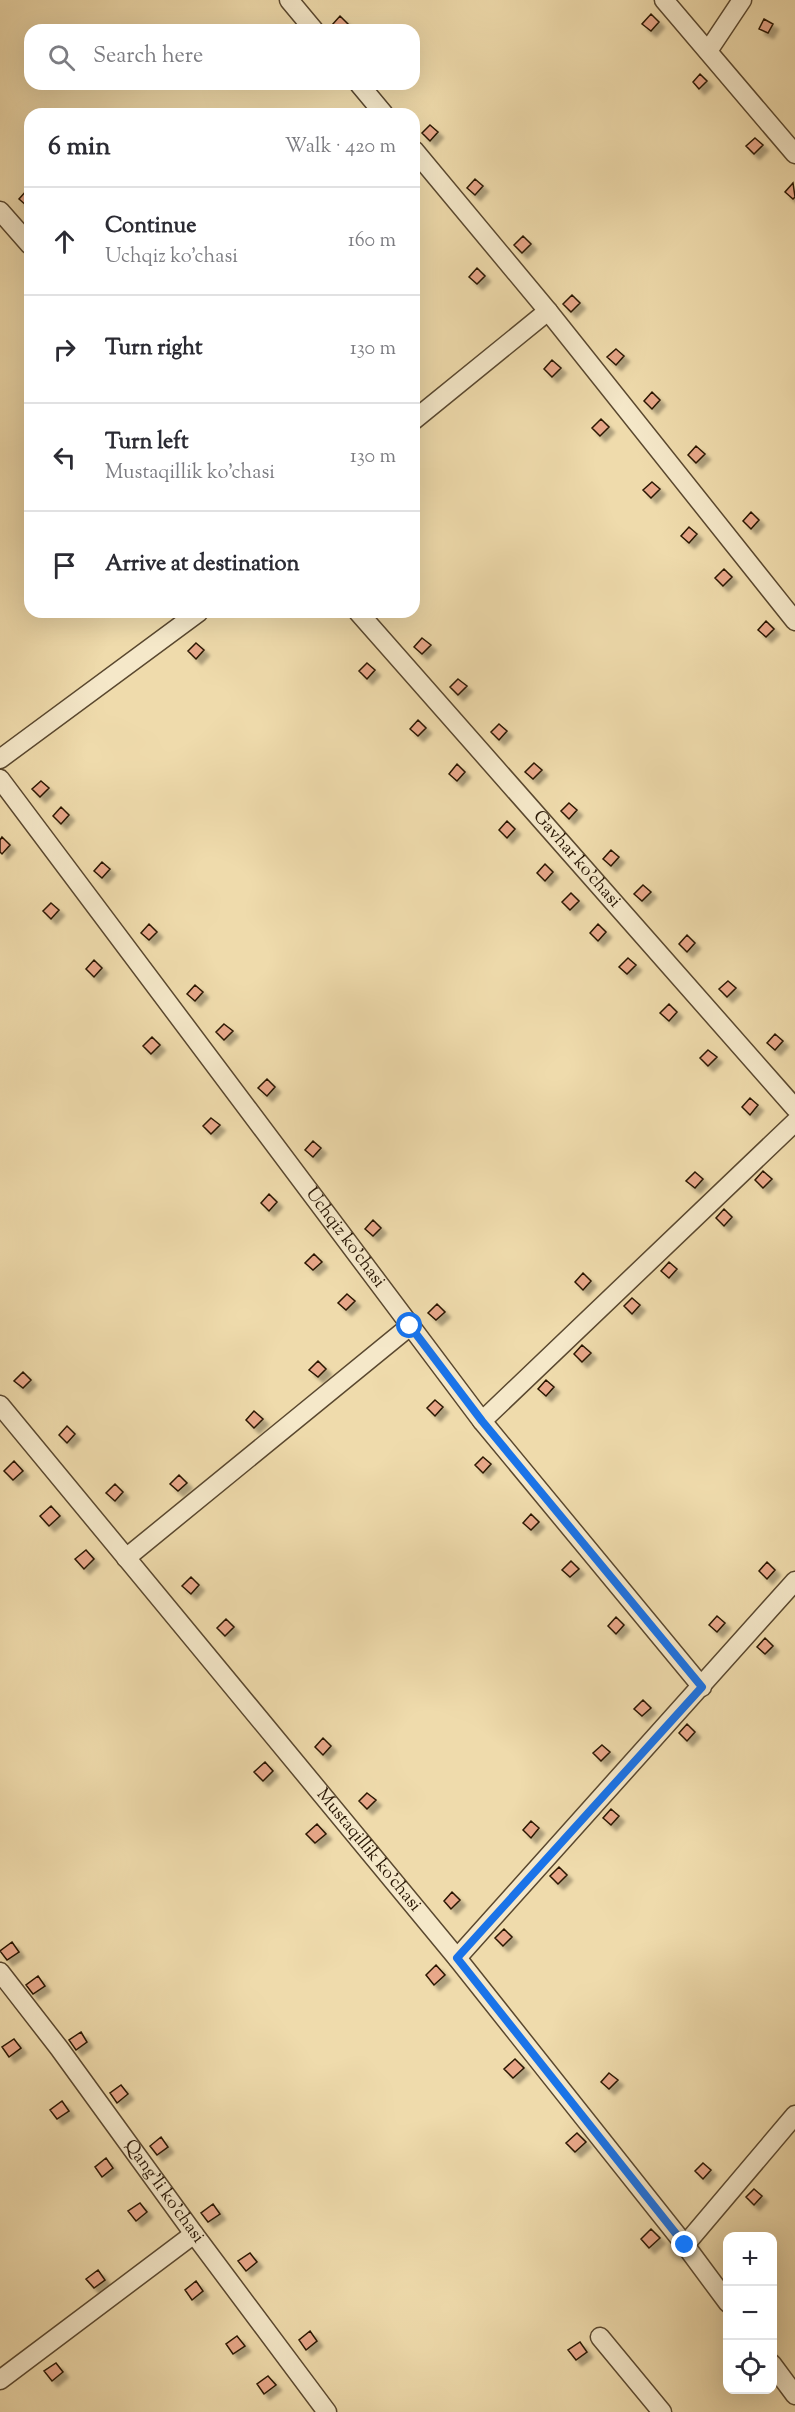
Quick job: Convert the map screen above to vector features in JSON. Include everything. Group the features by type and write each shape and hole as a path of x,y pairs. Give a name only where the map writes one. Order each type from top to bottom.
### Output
{"street":[{"path":"289,0 309,24"},
{"path":"664,0 795,154"},
{"path":"708,51 742,0"},
{"path":"364,90 379,108"},
{"path":"420,157 548,311 795,621"},
{"path":"0,211 24,237"},
{"path":"420,415 548,311"},
{"path":"0,759 191,618"},
{"name":"Gavhar ko'chasi","path":"363,618 795,1108"},
{"name":"Uchqiz ko'chasi","path":"0,779 482,1421 702,1687"},
{"path":"482,1421 795,1122"},
{"path":"126,1558 410,1326"},
{"name":"Mustaqillik ko'chasi","path":"0,1405 457,1958 723,2295"},
{"path":"457,1958 795,1581"},
{"name":"Qang'li ko'chasi","path":"0,1972 59,2048 327,2412"},
{"path":"685,2245 795,2115"},
{"path":"0,2380 194,2234"},
{"path":"600,2337 662,2412"},
{"path":"777,2371 795,2395"}],"building":[{"path":"651,14 659,22 651,31 642,24"},
{"path":"340,16 348,24 333,24"},
{"path":"764,19 773,24 768,33 759,29"},
{"path":"700,74 707,81 699,89 693,82"},
{"path":"430,125 438,132 430,141 422,133"},
{"path":"755,138 763,145 754,154 746,146"},
{"path":"475,179 483,186 475,195 467,188"},
{"path":"793,183 795,197 793,199 785,192"},
{"path":"24,193 24,203 19,199"},
{"path":"523,236 531,244 522,253 514,245"},
{"path":"477,268 485,276 477,284 469,277"},
{"path":"572,295 580,303 571,312 563,304"},
{"path":"616,349 624,356 616,365 607,357"},
{"path":"552,360 561,368 552,377 544,369"},
{"path":"652,392 660,400 652,409 644,401"},
{"path":"601,419 609,427 600,436 592,428"},
{"path":"696,446 705,454 696,463 688,455"},
{"path":"652,482 660,489 651,498 643,490"},
{"path":"751,512 759,520 751,529 743,521"},
{"path":"689,527 697,534 689,543 681,536"},
{"path":"724,569 732,577 723,586 715,578"},
{"path":"766,621 774,629 766,637 758,630"},
{"path":"422,638 431,645 422,654 414,647"},
{"path":"196,643 204,650 196,659 188,651"},
{"path":"367,663 375,670 367,679 359,671"},
{"path":"458,679 467,686 458,695 450,687"},
{"path":"418,720 426,728 418,736 410,729"},
{"path":"499,724 507,731 499,740 491,732"},
{"path":"534,763 542,770 533,779 525,772"},
{"path":"457,764 465,772 457,781 449,774"},
{"path":"41,781 49,788 40,797 32,789"},
{"path":"569,803 577,810 569,819 561,811"},
{"path":"61,807 69,815 61,824 53,816"},
{"path":"507,821 515,829 507,838 499,830"},
{"path":"2,837 10,845 2,854 0,840"},
{"path":"611,850 619,857 611,866 603,859"},
{"path":"102,862 110,869 102,878 94,871"},
{"path":"545,864 553,872 545,881 537,873"},
{"path":"643,885 651,892 642,901 634,894"},
{"path":"571,893 579,901 570,910 562,902"},
{"path":"51,903 59,910 51,919 43,911"},
{"path":"149,924 157,932 149,940 141,933"},
{"path":"598,924 606,932 598,941 590,933"},
{"path":"687,935 695,943 687,952 679,944"},
{"path":"628,958 636,965 627,974 619,967"},
{"path":"94,960 102,968 94,977 86,969"},
{"path":"728,981 736,988 727,997 719,989"},
{"path":"195,985 203,992 195,1001 187,994"},
{"path":"669,1004 677,1012 669,1021 660,1013"},
{"path":"224,1024 233,1031 224,1040 216,1032"},
{"path":"775,1034 783,1041 775,1050 767,1043"},
{"path":"152,1037 160,1045 151,1054 143,1046"},
{"path":"708,1050 717,1057 708,1066 700,1058"},
{"path":"267,1079 275,1087 267,1096 258,1088"},
{"path":"750,1098 758,1105 750,1115 742,1107"},
{"path":"211,1118 220,1125 211,1134 203,1126"},
{"path":"313,1141 321,1148 313,1157 305,1150"},
{"path":"763,1171 772,1179 763,1188 755,1180"},
{"path":"695,1172 703,1179 695,1188 686,1181"},
{"path":"269,1194 277,1202 269,1211 261,1203"},
{"path":"724,1209 732,1217 724,1226 716,1218"},
{"path":"373,1220 381,1228 373,1236 365,1229"},
{"path":"314,1254 322,1262 313,1270 305,1263"},
{"path":"669,1262 677,1269 669,1278 661,1271"},
{"path":"583,1273 591,1281 583,1290 575,1282"},
{"path":"347,1294 355,1301 346,1310 338,1303"},
{"path":"632,1298 640,1305 632,1314 624,1306"},
{"path":"437,1304 445,1312 436,1320 428,1313"},
{"path":"582,1345 591,1353 582,1362 574,1354"},
{"path":"318,1361 326,1369 318,1377 309,1370"},
{"path":"23,1372 31,1380 23,1388 14,1381"},
{"path":"546,1380 554,1387 546,1396 538,1389"},
{"path":"435,1400 443,1407 435,1416 427,1408"},
{"path":"254,1411 263,1419 254,1428 246,1420"},
{"path":"67,1426 75,1434 67,1443 59,1435"},
{"path":"483,1457 491,1464 483,1473 475,1465"},
{"path":"14,1461 23,1471 13,1480 4,1471"},
{"path":"179,1475 187,1483 178,1491 170,1484"},
{"path":"115,1484 123,1492 115,1501 106,1493"},
{"path":"51,1506 60,1516 49,1526 40,1516"},
{"path":"531,1514 539,1522 531,1530 523,1523"},
{"path":"86,1550 94,1559 84,1569 75,1559"},
{"path":"571,1561 579,1569 570,1577 562,1570"},
{"path":"767,1562 775,1570 767,1579 759,1571"},
{"path":"191,1577 199,1585 191,1594 182,1586"},
{"path":"717,1616 725,1623 717,1632 709,1625"},
{"path":"616,1617 624,1625 616,1634 608,1626"},
{"path":"226,1619 234,1627 225,1636 217,1628"},
{"path":"765,1638 773,1646 765,1654 757,1647"},
{"path":"643,1700 651,1708 642,1716 634,1709"},
{"path":"687,1724 695,1732 687,1741 679,1733"},
{"path":"323,1738 331,1746 323,1755 315,1747"},
{"path":"602,1745 610,1752 601,1761 593,1753"},
{"path":"265,1762 273,1771 263,1781 254,1772"},
{"path":"367,1793 376,1800 367,1809 359,1801"},
{"path":"611,1809 619,1816 611,1825 603,1818"},
{"path":"531,1821 539,1828 531,1838 523,1830"},
{"path":"317,1824 326,1834 315,1843 306,1834"},
{"path":"559,1867 567,1875 558,1884 550,1876"},
{"path":"452,1892 460,1900 451,1909 444,1901"},
{"path":"504,1929 512,1937 503,1946 495,1938"},
{"path":"12,1942 19,1952 7,1960 0,1951"},
{"path":"436,1965 445,1975 434,1985 426,1975"},
{"path":"38,1976 45,1986 33,1994 26,1985"},
{"path":"81,2032 87,2042 76,2050 69,2040"},
{"path":"14,2039 21,2048 9,2057 2,2047"},
{"path":"515,2059 524,2068 513,2078 504,2069"},
{"path":"609,2073 618,2080 609,2089 601,2082"},
{"path":"121,2085 128,2094 117,2103 110,2093"},
{"path":"62,2101 69,2111 57,2119 50,2110"},
{"path":"577,2133 586,2142 575,2152 566,2143"},
{"path":"161,2137 168,2147 157,2155 150,2146"},
{"path":"106,2158 113,2168 102,2177 95,2167"},
{"path":"703,2163 711,2170 703,2179 695,2171"},
{"path":"754,2189 762,2196 754,2205 746,2197"},
{"path":"140,2203 147,2212 136,2221 128,2211"},
{"path":"213,2204 220,2214 208,2222 201,2213"},
{"path":"651,2229 660,2238 649,2248 641,2239"},
{"path":"250,2253 257,2262 246,2271 238,2261"},
{"path":"98,2270 105,2280 94,2288 86,2279"},
{"path":"196,2281 203,2291 192,2300 185,2290"},
{"path":"310,2331 317,2341 306,2350 299,2340"},
{"path":"237,2336 245,2346 233,2354 226,2344"},
{"path":"580,2342 587,2352 576,2360 568,2350"},
{"path":"56,2363 63,2372 52,2381 44,2371"},
{"path":"268,2376 276,2385 264,2394 257,2384"}],"route":[{"path":"410,1326 482,1421 702,1687 457,1958 685,2245"}]}
